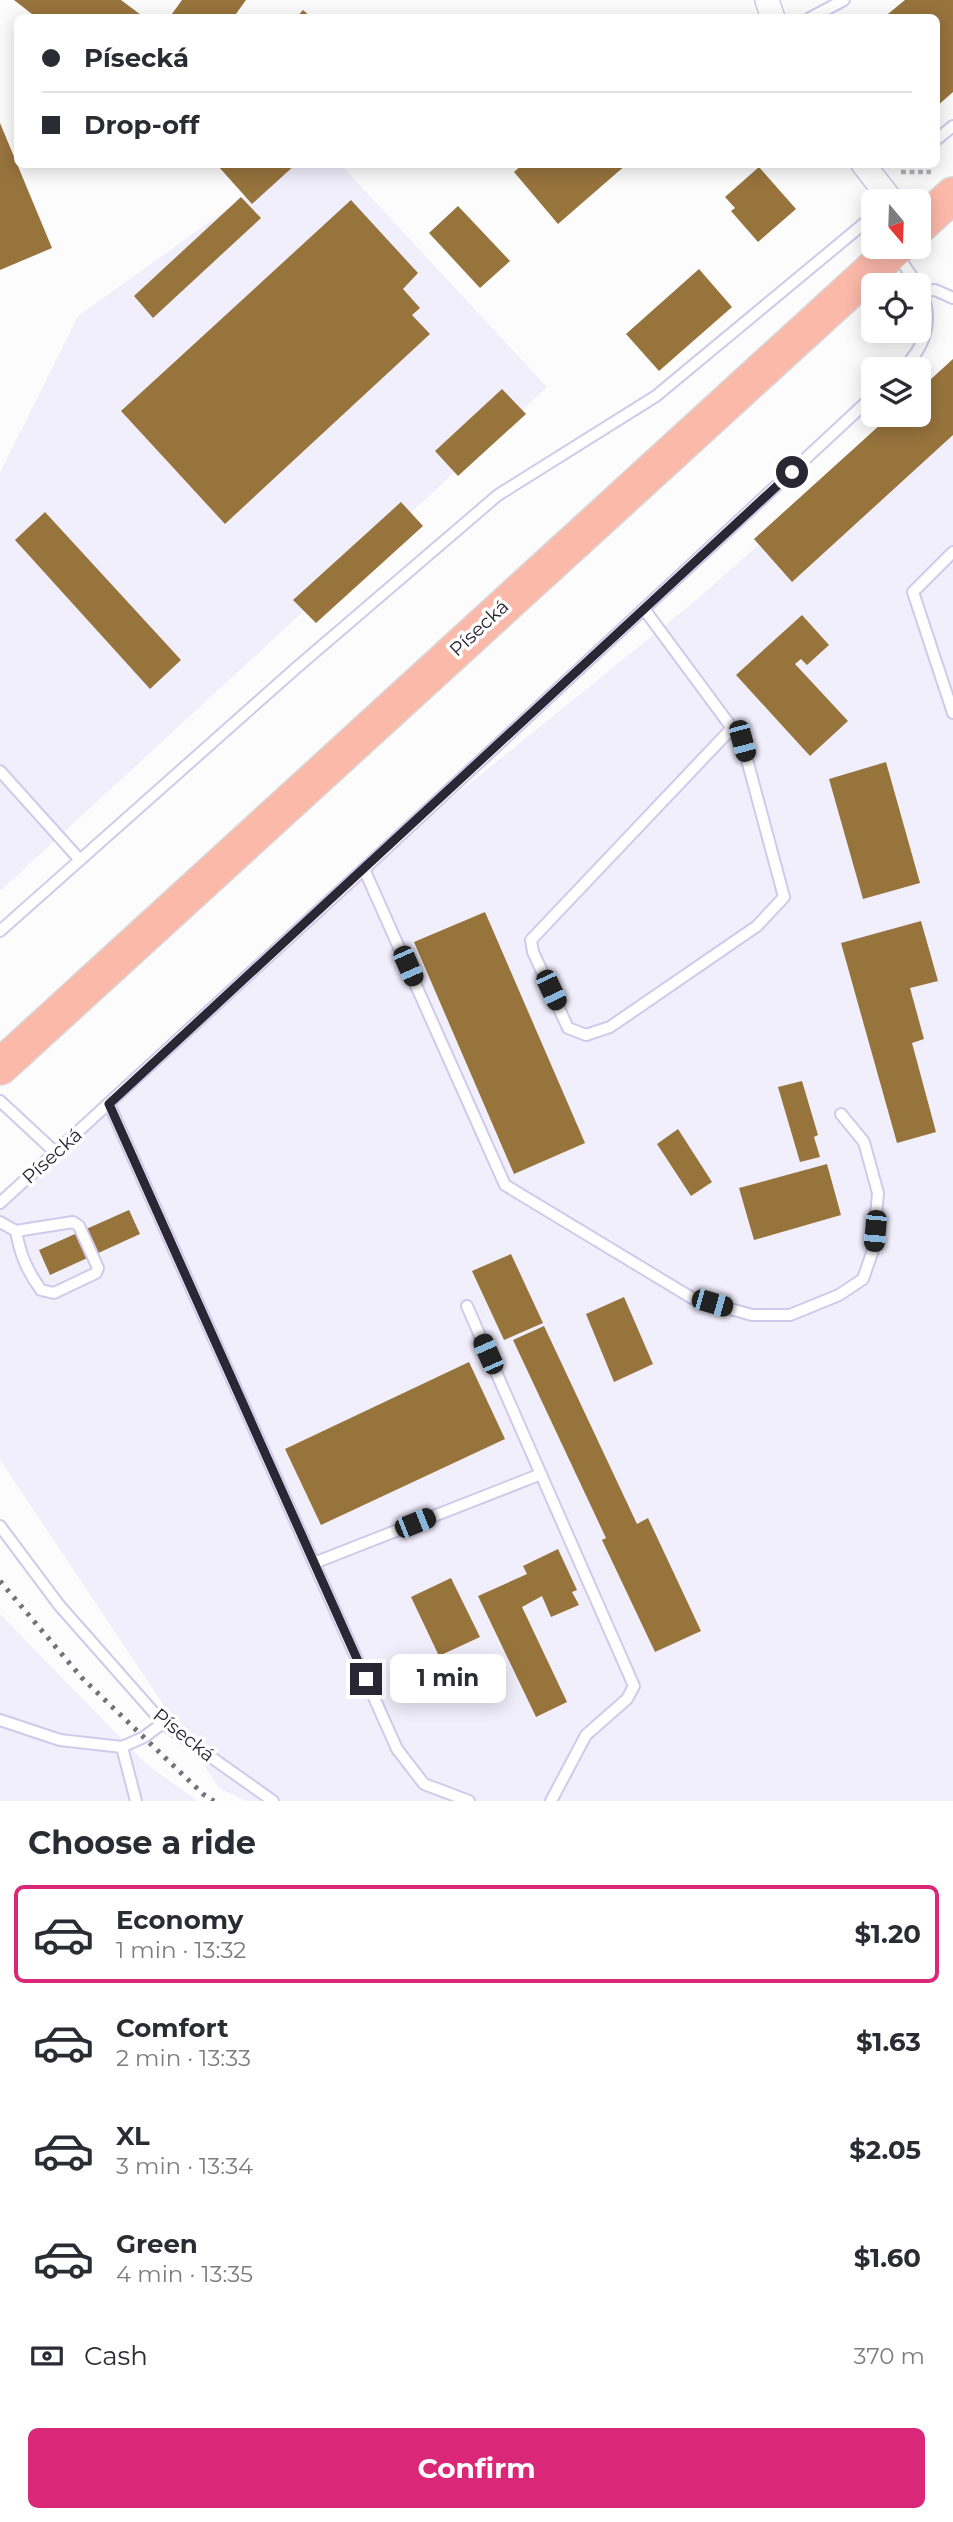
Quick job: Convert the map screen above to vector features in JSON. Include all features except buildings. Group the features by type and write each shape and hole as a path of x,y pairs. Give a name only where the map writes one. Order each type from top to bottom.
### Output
{"main road":[{"path":"931,204 942,183"},
{"name":"Písecká","path":"0,1068 884,259"}],"street":[{"path":"866,168 883,189"}],"lane":[{"path":"818,14 844,0"},
{"path":"2,925 498,495 656,396 861,226"},
{"path":"931,290 953,298"},
{"name":"Písecká","path":"0,1203 365,869 861,407"},
{"path":"953,552 913,592 953,713"},
{"path":"645,609 742,741 784,897 757,926 610,1027 586,1035 568,1028 533,952 531,940 732,728"},
{"path":"0,771 80,860"},
{"path":"365,869 505,1185 692,1298 752,1315 790,1315 839,1295 863,1279 873,1250 878,1193 864,1142 841,1114"},
{"path":"0,1101 56,1153"},
{"path":"109,1104 397,1749 424,1784 469,1801"},
{"path":"0,1222 16,1231 73,1222 79,1226 98,1268 96,1273 54,1293 41,1290 27,1271 16,1231"},
{"path":"467,1306 634,1686 627,1699 586,1735 551,1801"},
{"path":"314,1563 541,1474"},
{"name":"Písecká","path":"0,1526 60,1605 163,1723 273,1801"},
{"path":"0,1720 60,1740 121,1746 144,1737 163,1723"},
{"path":"121,1746 136,1801"}],"path":[{"path":"891,169 942,183"}],"shaded area":[{"path":"285,168 344,168 547,387 0,891 0,473 78,316"},
{"path":"953,359 953,1801 246,1801 219,1788 0,1460 0,1204 364,869 700,597 758,545 754,539 878,427 931,427 931,379"},
{"path":"0,1614 146,1764 198,1801 0,1801"}],"railway":[{"path":"0,1581 82,1678 203,1794 214,1801"}],"route":[{"path":"366,1679 109,1104 792,472"}]}
